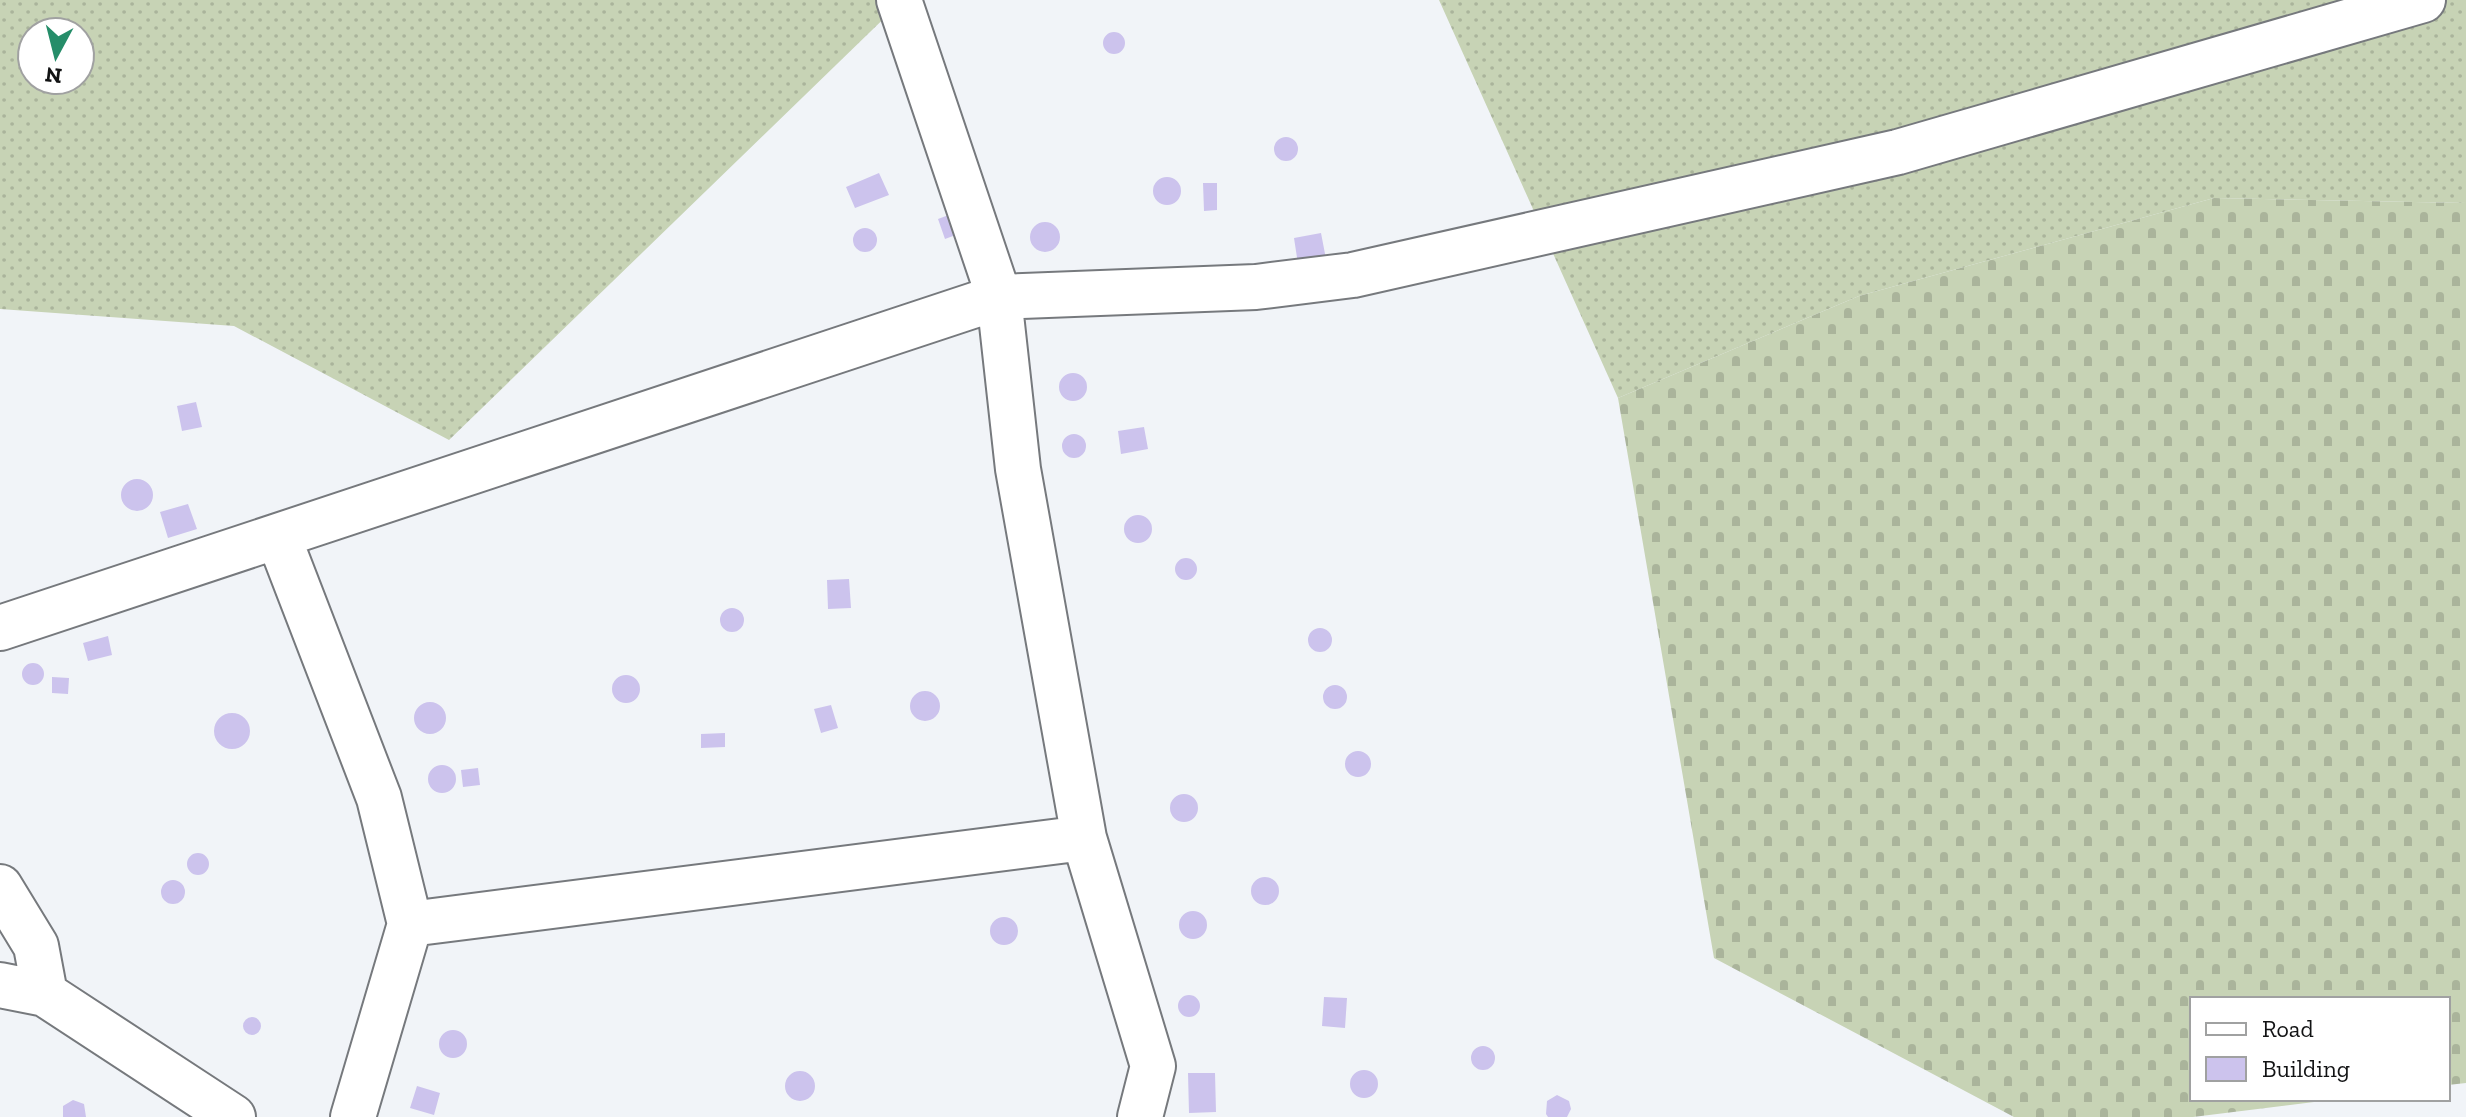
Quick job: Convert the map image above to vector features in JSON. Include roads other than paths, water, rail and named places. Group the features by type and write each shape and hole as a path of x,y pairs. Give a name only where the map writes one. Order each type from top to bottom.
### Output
{"street":[{"path":"899,0 999,297 1018,469 1084,838 1153,1066 1140,1117"},
{"path":"0,628 999,297 1256,287 1353,275 1898,152 2423,0"},
{"path":"278,536 379,798 410,924 353,1117"},
{"path":"410,924 1084,838"},
{"path":"0,887 36,946 45,994"},
{"path":"0,985 45,994 233,1117"}]}
